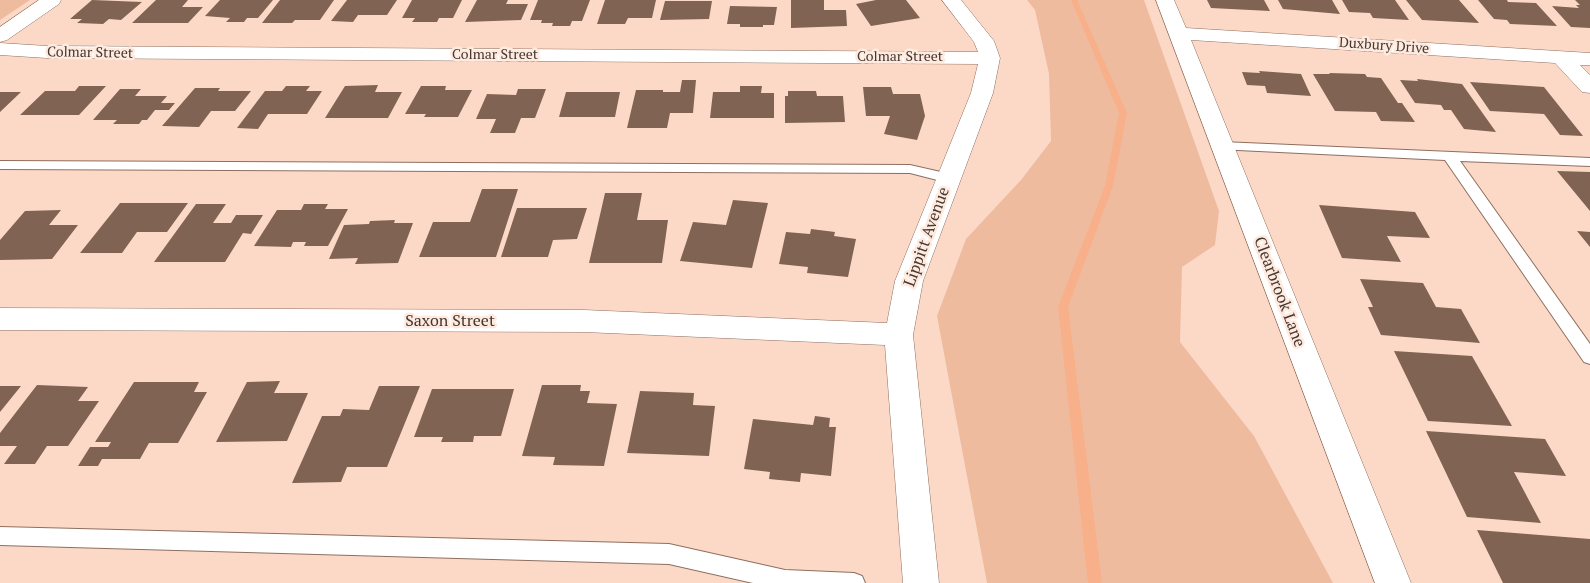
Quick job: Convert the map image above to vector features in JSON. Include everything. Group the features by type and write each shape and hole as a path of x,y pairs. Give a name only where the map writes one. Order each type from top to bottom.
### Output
{"street":[{"path":"0,36 52,0"},
{"path":"950,0 984,41 990,58"},
{"name":"Clearbrook Lane","path":"1165,0 1394,583"},
{"name":"Duxbury Drive","path":"1178,33 1590,59"},
{"name":"Colmar Street","path":"0,50 47,52 990,58"},
{"path":"1561,57 1590,87"},
{"name":"Lippitt Avenue","path":"921,583 899,335 909,281 982,93 990,58"},
{"name":"Saxon Street","path":"0,319 584,321 899,335"}],"lane":[{"path":"1222,146 1590,162"},
{"path":"1449,155 1590,357"},
{"path":"0,165 910,169 949,178"},
{"path":"0,536 669,554 785,580 854,583"}],"shaded area":[{"path":"0,0 30,0 0,20"},
{"path":"1027,0 1144,0 1219,211 1215,245 1182,267 1180,342 1254,436 1333,583 987,583 937,316 966,239 1021,180 1051,141 1049,74 1035,10"}],"building":[{"path":"92,0 142,2 121,20 109,19 103,24 77,23 82,19 70,19"},
{"path":"156,0 188,0 182,7 203,7 188,23 132,23"},
{"path":"220,0 273,0 258,18 247,18 244,22 226,22 230,18 205,16"},
{"path":"280,0 334,0 320,20 295,20 292,23 262,23"},
{"path":"347,0 397,0 387,15 358,15 353,22 331,21"},
{"path":"412,0 462,0 453,18 439,18 437,22 412,22 415,18 402,18"},
{"path":"477,0 508,0 506,4 528,4 521,20 465,22"},
{"path":"538,0 590,0 582,21 572,21 570,26 552,26 553,23 541,23 542,20 530,20"},
{"path":"605,0 656,0 652,18 628,18 625,24 597,24"},
{"path":"791,0 824,0 824,10 846,10 847,26 791,28"},
{"path":"876,0 906,0 920,18 871,26 856,4"},
{"path":"1207,0 1264,0 1270,11 1211,8"},
{"path":"1278,0 1332,0 1340,14 1283,9"},
{"path":"1342,0 1395,0 1409,20 1373,18 1370,13 1349,12"},
{"path":"1406,0 1459,0 1479,23 1422,20"},
{"path":"1478,0 1536,3 1557,26 1510,24 1507,20 1494,19"},
{"path":"1575,0 1590,0 1590,28 1571,27 1552,6 1579,8 1576,5 1580,5"},
{"path":"665,1 712,1 709,19 660,20"},
{"path":"730,6 777,7 774,25 740,27 740,24 727,24"},
{"path":"1259,71 1301,74 1311,96 1267,93 1265,86 1247,85 1242,72 1260,73"},
{"path":"1313,74 1365,74 1367,77 1381,78 1398,103 1402,103 1415,122 1381,121 1376,112 1335,111"},
{"path":"1417,79 1462,84 1496,132 1464,129 1451,110 1444,110 1441,105 1415,103 1400,80 1418,81"},
{"path":"682,80 696,80 693,113 670,113 667,128 627,128 636,90 680,92"},
{"path":"1470,82 1544,87 1583,136 1560,135 1544,114 1490,111"},
{"path":"378,85 375,92 402,92 388,118 325,118 345,86"},
{"path":"79,86 106,86 79,115 20,115 45,91 75,91"},
{"path":"286,86 310,86 306,91 322,91 307,114 268,114 258,129 237,128 265,91 282,91"},
{"path":"421,86 446,86 445,90 472,90 458,117 424,117 426,114 405,114"},
{"path":"740,86 762,86 761,93 774,93 774,118 710,118 713,92 740,92"},
{"path":"863,87 891,87 893,94 920,94 925,116 917,140 884,134 890,116 866,116"},
{"path":"195,88 220,88 218,91 251,91 235,111 211,111 199,127 162,126"},
{"path":"120,89 141,89 135,96 167,96 161,103 175,103 169,110 155,110 147,120 142,120 139,124 113,124 117,120 93,120"},
{"path":"518,89 546,89 535,118 521,118 515,133 490,133 496,119 476,119 487,94 516,95"},
{"path":"788,91 816,91 817,96 843,96 845,122 785,123 785,96 788,96"},
{"path":"0,92 21,92 0,112"},
{"path":"566,92 620,92 615,117 559,117"},
{"path":"1557,171 1590,172 1590,211"},
{"path":"482,189 518,189 496,257 419,257 433,222 470,222"},
{"path":"605,193 642,193 637,220 668,220 662,263 589,263"},
{"path":"733,200 768,203 752,268 680,261 693,222 726,225"},
{"path":"120,203 188,203 167,232 137,232 122,253 80,253"},
{"path":"196,204 226,204 213,223 231,223 236,215 263,215 251,234 243,233 225,262 154,262"},
{"path":"304,204 328,204 325,209 348,209 328,246 304,246 306,242 293,242 291,247 254,246 277,210 301,210"},
{"path":"1319,205 1415,212 1430,238 1387,236 1401,262 1342,258"},
{"path":"517,208 587,208 577,239 553,240 548,257 501,257"},
{"path":"61,210 49,225 78,225 52,259 0,260 0,240 25,211"},
{"path":"395,220 394,223 413,223 398,263 355,264 358,258 329,259 344,225"},
{"path":"811,229 835,232 834,236 856,239 848,277 807,273 808,267 779,264 786,232 810,234"},
{"path":"1577,231 1590,232 1590,247"},
{"path":"1360,279 1423,283 1436,307 1461,309 1480,343 1381,335 1368,307 1373,307"},
{"path":"1394,351 1472,356 1512,426 1428,421"},
{"path":"280,381 274,393 308,393 287,441 216,442 247,382"},
{"path":"134,382 199,382 194,392 207,392 178,443 149,443 140,459 102,459 98,466 78,466 90,447 108,447 111,442 95,442"},
{"path":"37,385 88,387 78,401 99,401 68,446 47,446 35,464 4,464 17,446 0,446 0,433"},
{"path":"542,385 581,385 580,391 590,391 587,403 617,404 604,466 553,465 555,457 522,456"},
{"path":"0,386 21,386 0,412"},
{"path":"379,386 420,386 387,467 347,467 341,482 292,483 322,416 340,416 343,409 369,410"},
{"path":"432,389 514,389 501,436 474,436 473,442 441,442 443,437 414,437"},
{"path":"640,391 694,393 693,405 715,406 709,456 627,453"},
{"path":"815,416 830,418 829,427 836,427 831,476 801,473 800,482 769,479 770,472 744,469 753,419 813,425"},
{"path":"1426,431 1545,439 1566,476 1514,472 1541,523 1467,517"},
{"path":"1477,530 1590,539 1590,583 1503,583"}],"waterway":[{"path":"1074,0 1123,113 1109,186 1063,307 1095,583"}]}
